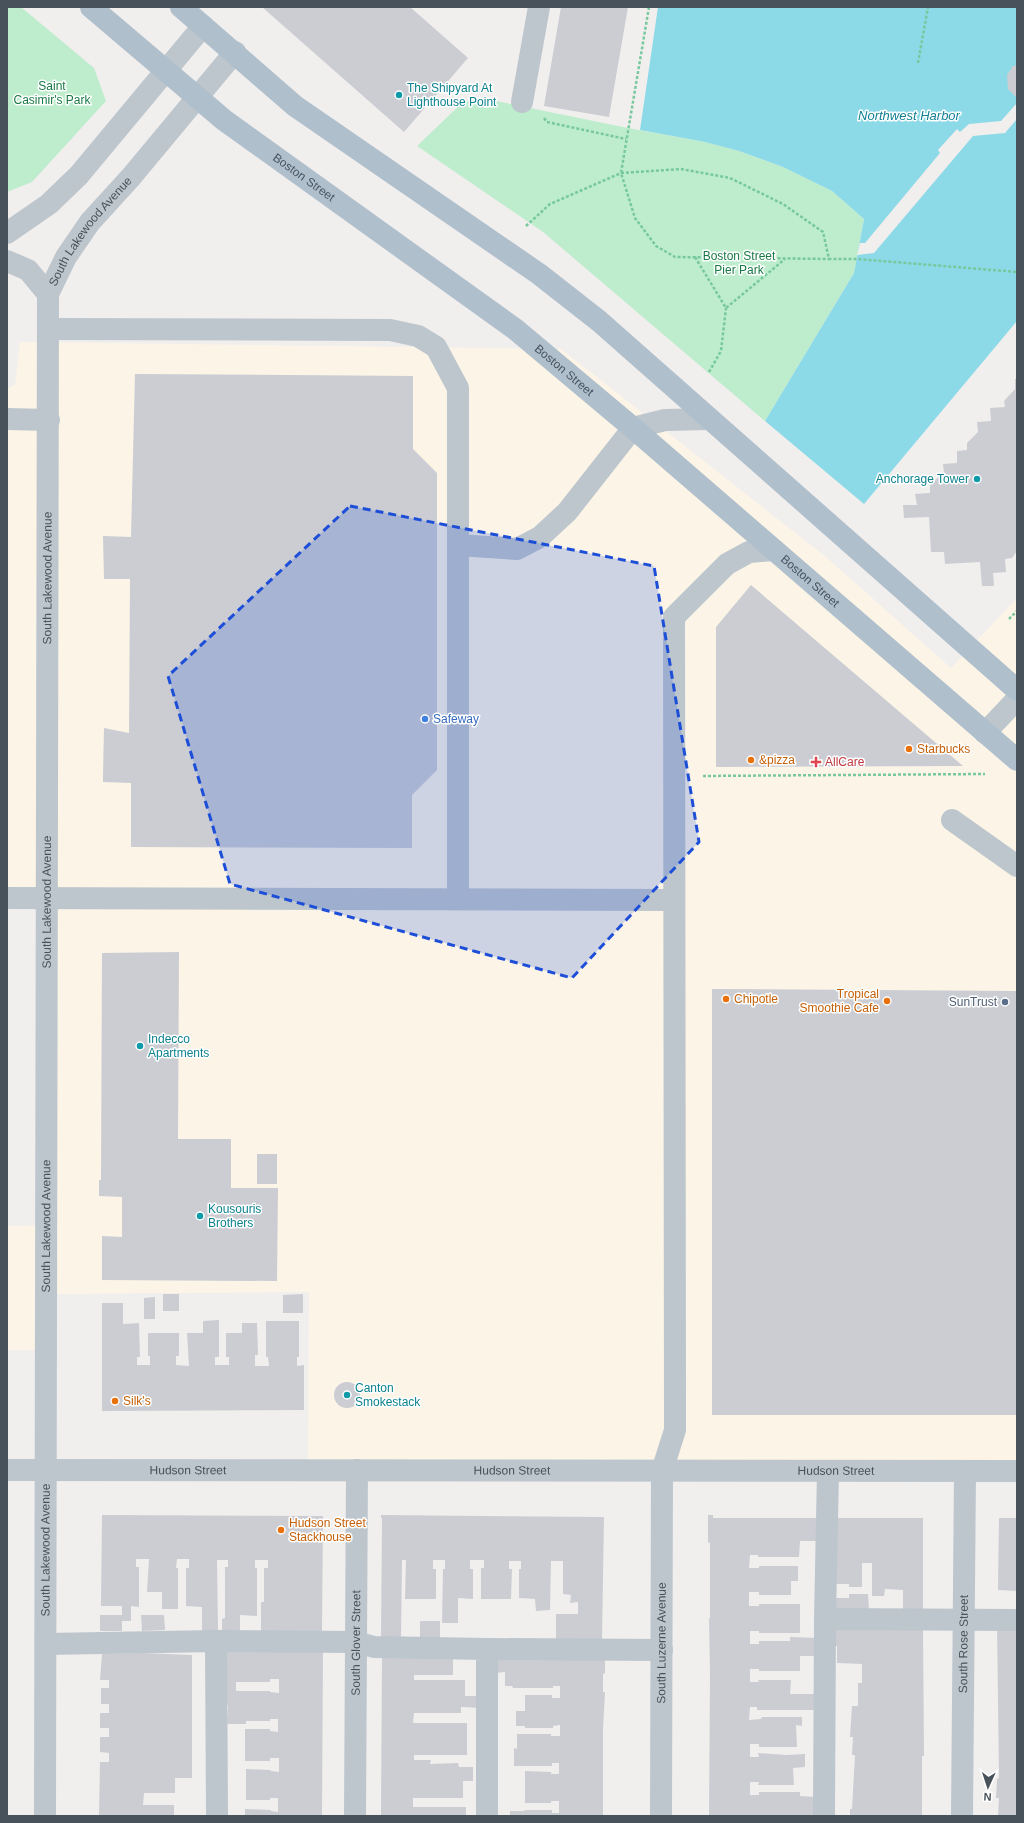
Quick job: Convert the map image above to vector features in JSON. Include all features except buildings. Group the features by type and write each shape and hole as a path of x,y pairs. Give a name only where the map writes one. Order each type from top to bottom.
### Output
{"main road":[{"name":"Boston Street","path":"91,7 230,125 515,329 633,428 1017,760"},
{"path":"181,7 235,52 295,106 539,274 599,321 1017,690"}],"street":[{"path":"522,102 539,7"},
{"path":"7,233 49,204 79,175 203,26"},
{"name":"South Lakewood Avenue","path":"45,1816 49,420 48,294 66,257 90,222 131,177 235,52"},
{"path":"7,261 28,270 48,294"},
{"path":"49,329 390,330 418,336 436,347 458,388 458,899"},
{"path":"7,419 49,420"},
{"path":"458,544 517,549 540,537 567,512 633,428 665,420 709,419"},
{"name":"South Luzerne Avenue","path":"661,1816 662,1477 675,1430 674,617 727,564 749,552 774,550"},
{"path":"985,733 1017,699"},
{"path":"952,820 1017,866"},
{"path":"7,898 674,900"},
{"name":"Hudson Street","path":"7,1470 357,1470 662,1477 828,1471 1017,1471"},
{"name":"South Glover Street","path":"355,1816 357,1470"},
{"path":"824,1816 825,1619 828,1471"},
{"name":"South Rose Street","path":"962,1816 965,1619 965,1471"},
{"path":"825,1619 1017,1620"},
{"path":"216,1641 217,1816"},
{"path":"46,1644 216,1641 356,1642 374,1647 662,1650"},
{"path":"487,1649 487,1816"}],"path":[{"path":"649,7 621,173 635,218 656,246 675,257 856,259 1017,272"},
{"path":"918,63 928,7"},
{"path":"522,102 538,107 547,122 626,138"},
{"path":"526,226 550,204 621,173 681,169 730,178 783,204 823,232 829,259"},
{"path":"695,257 726,308 721,351 709,372"},
{"path":"726,308 785,258"},
{"path":"1009,620 1017,611"},
{"path":"674,776 985,774"}],"highlighted area":[{"path":"350,506 654,566 699,842 572,978 230,884 168,676"}],"shaded area":[{"path":"20,342 561,349 826,557 951,668 1017,598 1017,1463 308,1460 309,1292 48,1294 46,1350 7,1350 7,1226 46,1225 50,894 7,895 7,389 15,385"}],"green space":[{"name":"Saint Casimir's Park","path":"7,7 21,7 94,68 106,101 32,182 7,192"},
{"name":"Boston Street Pier Park","path":"464,101 496,101 705,142 739,151 783,167 832,191 864,219 854,273 765,421 543,232 417,146"}],"water":[{"name":"Northwest Harbor","path":"658,7 1017,7 1017,321 864,504 765,421 854,273 864,219 832,191 783,167 739,151 705,142 640,130"}],"pier":[{"path":"1017,103 1017,119 1005,133 973,136 874,253 857,255 860,243 865,243 940,153 938,150 957,129 960,132 969,124 1001,121"}],"place":[{"name":"The Shipyard At Lighthouse Point","path":"399,95"},
{"name":"Anchorage Tower","path":"977,479"},
{"name":"Safeway","path":"425,719"},
{"name":"Starbucks","path":"909,749"},
{"name":"&pizza","path":"751,760"},
{"name":"AllCare","path":"816,762"},
{"name":"Chipotle","path":"726,999"},
{"name":"Tropical Smoothie Cafe","path":"887,1001"},
{"name":"SunTrust","path":"1005,1002"},
{"name":"Indecco Apartments","path":"140,1046"},
{"name":"Kousouris Brothers","path":"200,1216"},
{"name":"Canton Smokestack","path":"347,1395"},
{"name":"Silk's","path":"115,1401"},
{"name":"Hudson Street Stackhouse","path":"281,1530"}]}
